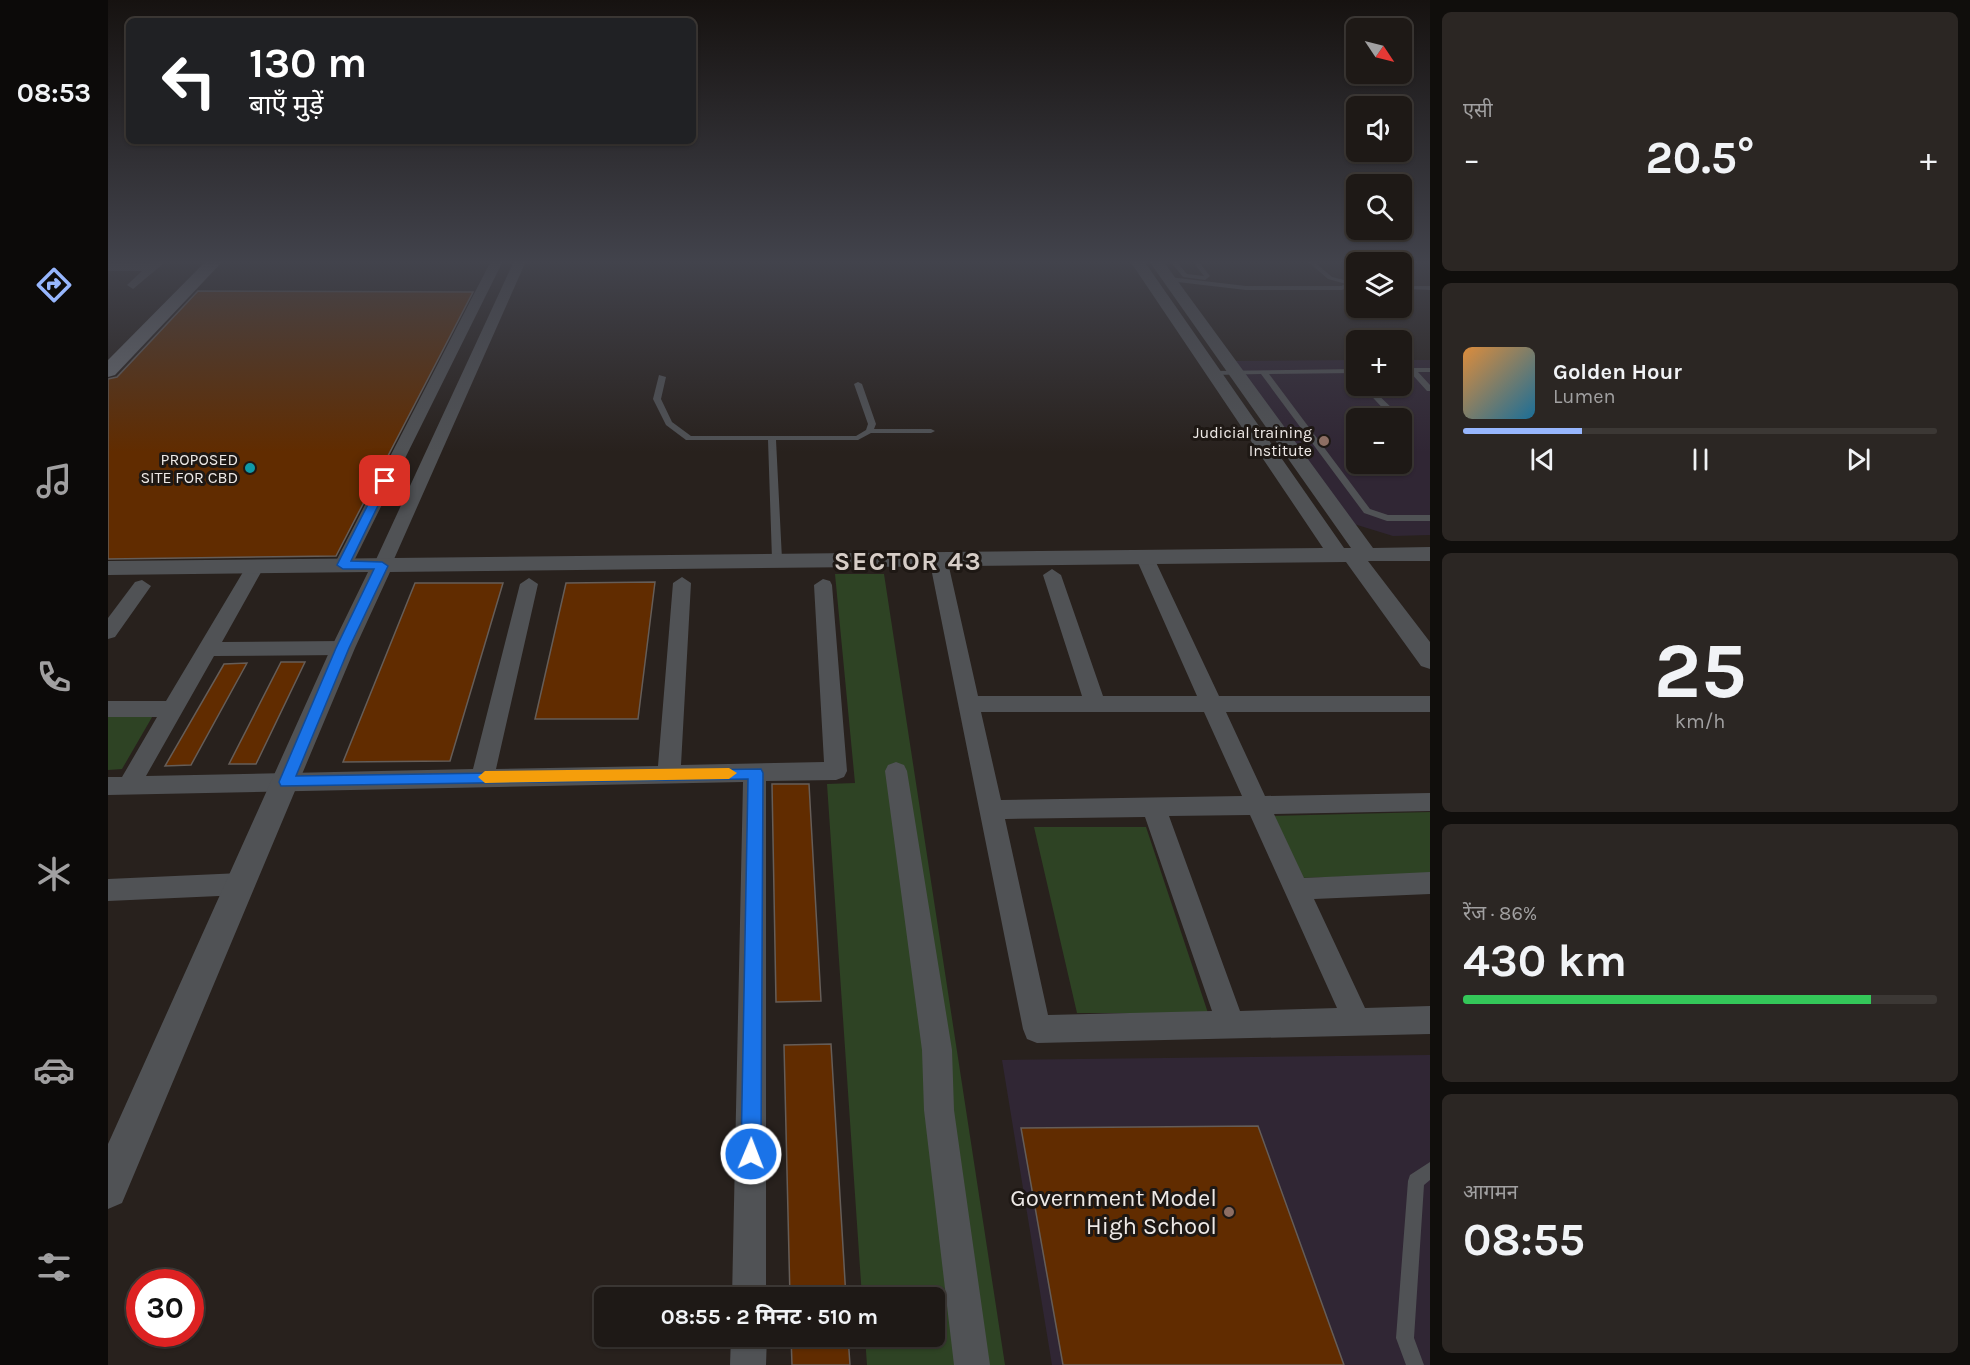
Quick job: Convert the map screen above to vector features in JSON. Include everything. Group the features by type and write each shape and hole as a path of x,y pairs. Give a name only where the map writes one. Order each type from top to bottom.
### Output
{"main road":[{"path":"108,351 134,325"},
{"path":"108,371 153,325"}],"street":[{"path":"343,565 465,325"},
{"path":"108,1190 343,648 491,325"},
{"path":"1180,325 1213,373 1430,660"},
{"path":"1206,325 1352,555"},
{"path":"108,568 1430,554"},
{"path":"1144,556 1357,1022"},
{"path":"938,558 1037,1029 1430,1020"},
{"path":"118,786 172,709 255,567"},
{"path":"1052,575 1095,704"},
{"path":"669,775 682,583"},
{"path":"483,777 529,584"},
{"path":"118,786 836,771 823,585"},
{"path":"108,632 142,586"},
{"path":"206,649 343,648"},
{"path":"968,704 1430,704"},
{"path":"108,710 172,709"},
{"path":"896,771 937,1050 939,1110 972,1365"},
{"path":"749,1287 755,773"},
{"path":"990,810 1430,802"},
{"path":"1154,807 1231,1025"},
{"path":"1297,889 1430,883"},
{"path":"108,890 242,884"},
{"path":"748,1347 748,1365"}],"lane":[{"path":"1412,370 1430,370"},
{"path":"1412,370 1430,389"},
{"path":"1213,373 1346,373"},
{"path":"1264,373 1367,511 1387,518 1430,518"},
{"path":"662,377 657,399 669,423 689,438 858,438 869,431 931,430"},
{"path":"858,384 872,424 869,431"},
{"path":"1375,396 1387,408"},
{"path":"772,438 777,560"},
{"path":"1415,1365 1405,1338 1416,1180 1430,1170"}],"shaded area":[{"name":"Judicial training Institute","path":"1346,360 1346,396 1412,396 1412,360 1430,360 1430,535 1393,536 1354,524 1234,361"},
{"name":"Government Model High School","path":"1430,1055 1430,1365 1052,1365 1002,1060"}],"green space":[{"path":"835,574 884,574 1005,1365 867,1365 866,1347 945,1347 945,1287 861,1287 827,784 855,783"},
{"path":"155,712 122,769 108,770 108,714"},
{"path":"1430,812 1430,874 1300,878 1269,816"},
{"path":"1034,827 1146,827 1208,1013 1077,1013"}],"building":[{"name":"PROPOSED SITE FOR CBD","path":"166,325 456,325 336,556 108,559 108,379 117,377"},
{"path":"655,582 638,719 535,719 566,583"},
{"path":"415,583 503,583 450,761 343,762"},
{"path":"281,662 305,662 256,764 229,764"},
{"path":"247,663 191,765 165,766 224,664"},
{"path":"772,784 809,784 821,1001 776,1002"},
{"path":"831,1044 845,1287 790,1287 784,1045"},
{"path":"1258,1126 1344,1365 1063,1365 1021,1128"},
{"path":"791,1347 849,1347 850,1365 792,1365"}],"slow traffic":[{"path":"485,777 729,773"}],"place":[{"name":"Judicial training Institute","path":"1324,441"},
{"name":"PROPOSED SITE FOR CBD","path":"250,468"},
{"name":"Government Model High School","path":"1229,1212"}],"district":[{"name":"SECTOR 43","path":"908,561"}],"route":[{"path":"385,481 343,565 382,566 343,648 286,782 755,773 751,1154"}]}
